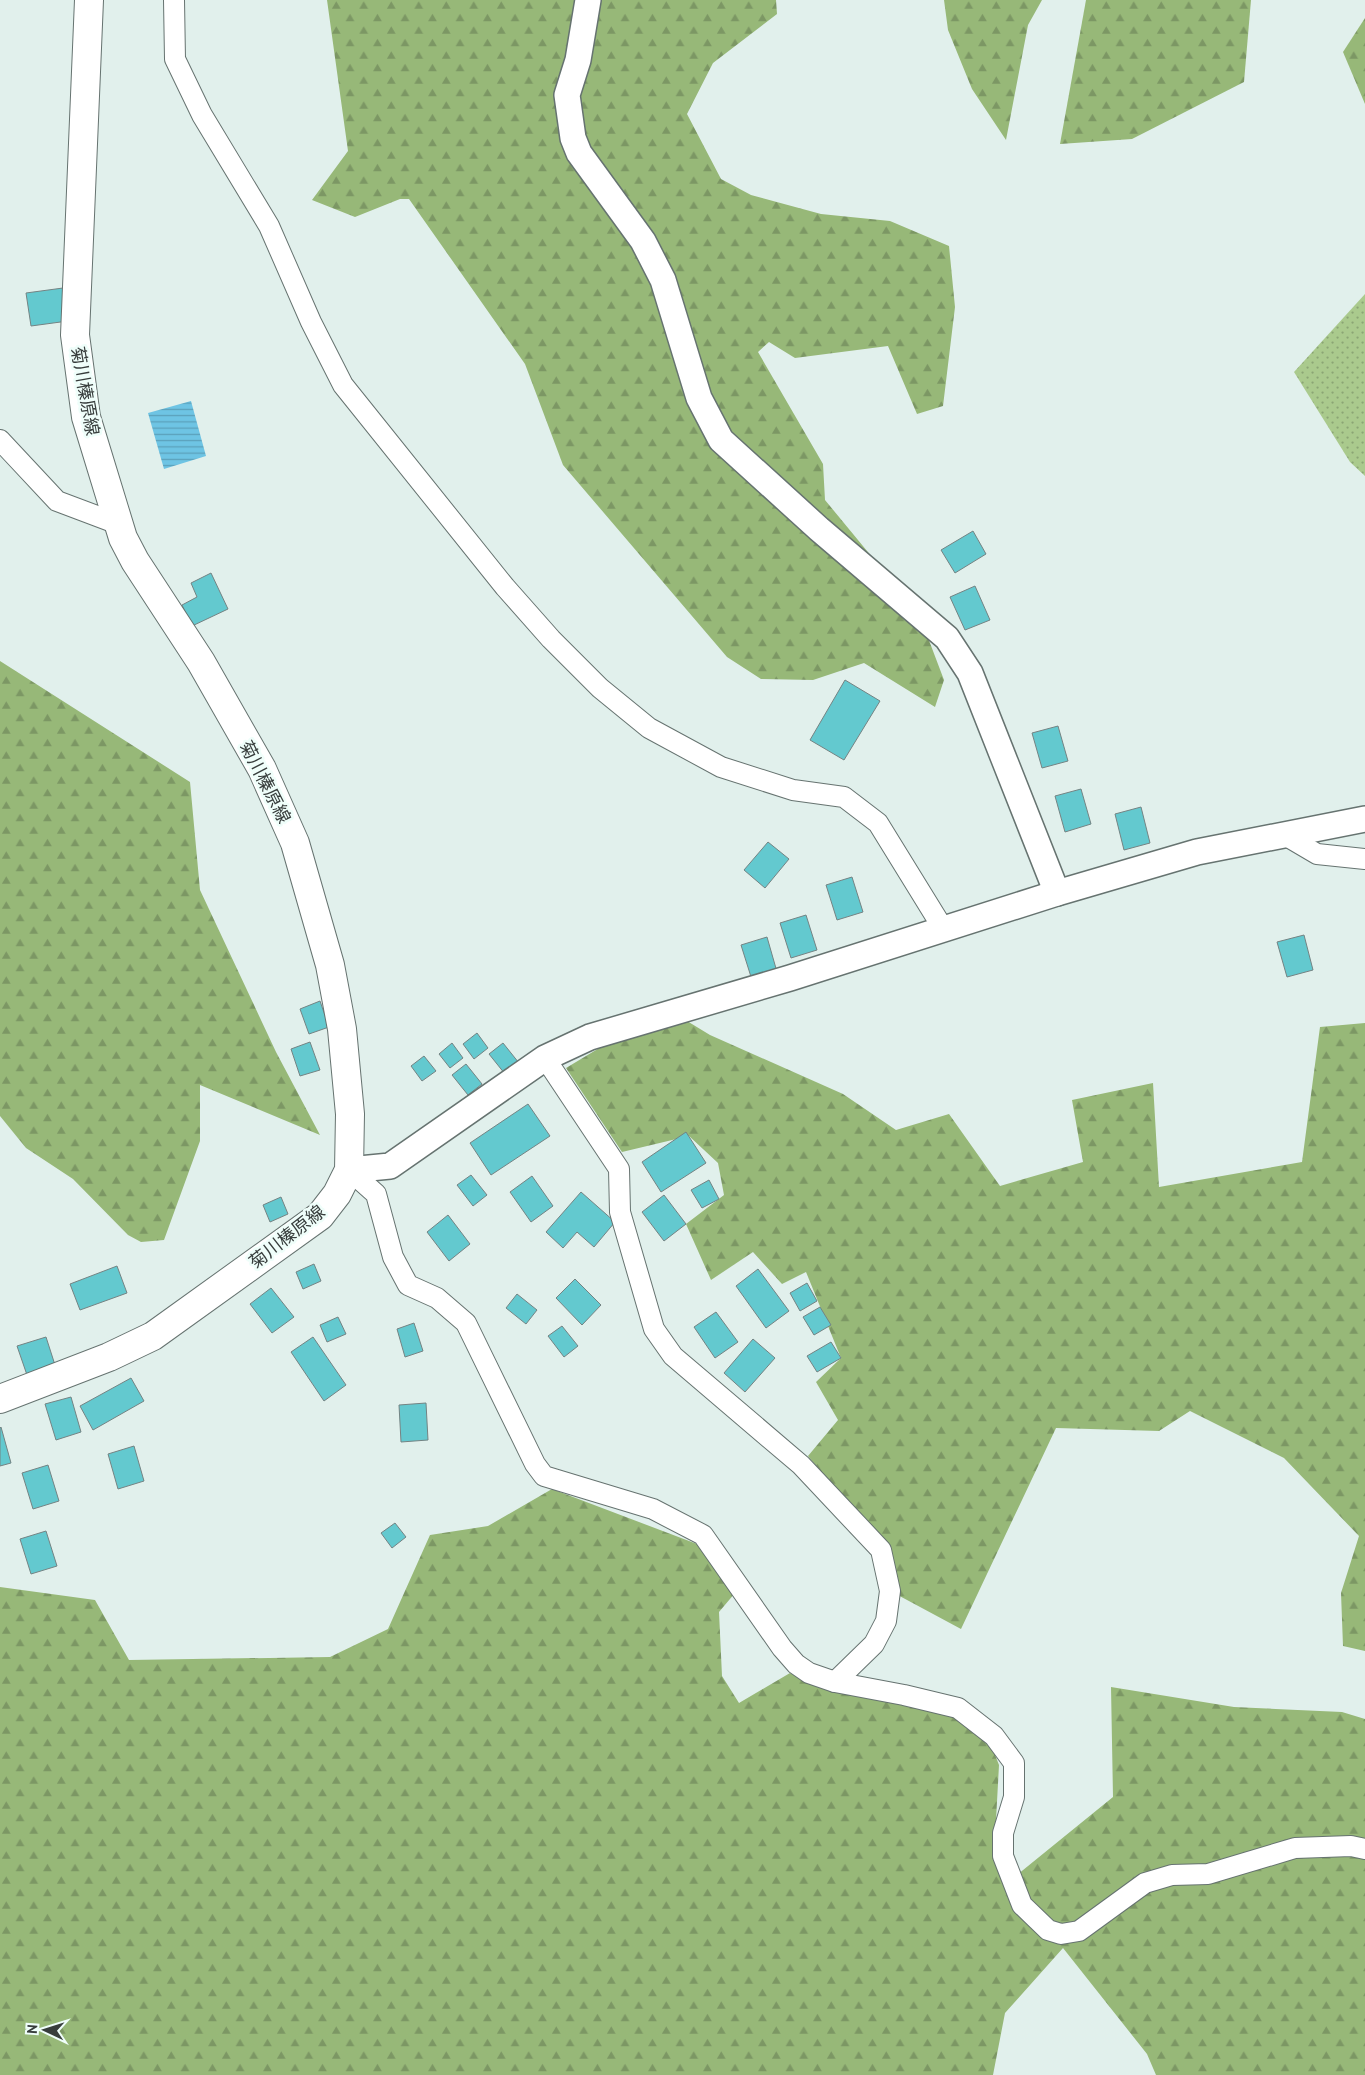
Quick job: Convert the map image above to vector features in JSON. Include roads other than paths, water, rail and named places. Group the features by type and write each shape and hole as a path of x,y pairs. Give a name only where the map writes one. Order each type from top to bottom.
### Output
{"main road":[{"name":"菊川榛原線","path":"0,1398 108,1358 153,1336 320,1216 337,1194 349,1170 350,1114 342,1029 330,965 295,843 262,769 201,662 135,561 118,524 86,417 75,335 89,0"}],"street":[{"path":"174,0 175,58 202,115 269,226 310,322 343,385 505,587 600,688 649,728 721,767 794,790 844,797 878,823 944,930"},
{"path":"588,0 578,60 567,95 573,138 579,153 643,241 663,280 699,398 721,440 819,529 947,638 970,673 1057,893"},
{"path":"0,440 57,501 118,524"},
{"path":"349,1170 390,1166 545,1058 590,1037 790,978 1057,893 1197,852 1365,819"},
{"path":"1283,834 1317,854 1365,859"},
{"path":"545,1058 620,1169 620,1212 633,1259 654,1329 672,1356 801,1465 881,1550 890,1591 886,1621 874,1644 834,1682"},
{"path":"349,1170 376,1194 393,1257 408,1285 437,1298 466,1324 535,1464 544,1476 653,1509 703,1535 782,1648 796,1664 809,1673 834,1682 904,1695 958,1708 994,1736 1014,1763 1014,1797 1003,1833 1003,1856 1022,1905 1048,1930 1061,1934 1078,1931 1145,1883 1172,1875 1208,1874 1295,1848 1351,1846 1365,1849"}],"water":[{"path":"191,401 206,456 164,469 148,413"}]}
